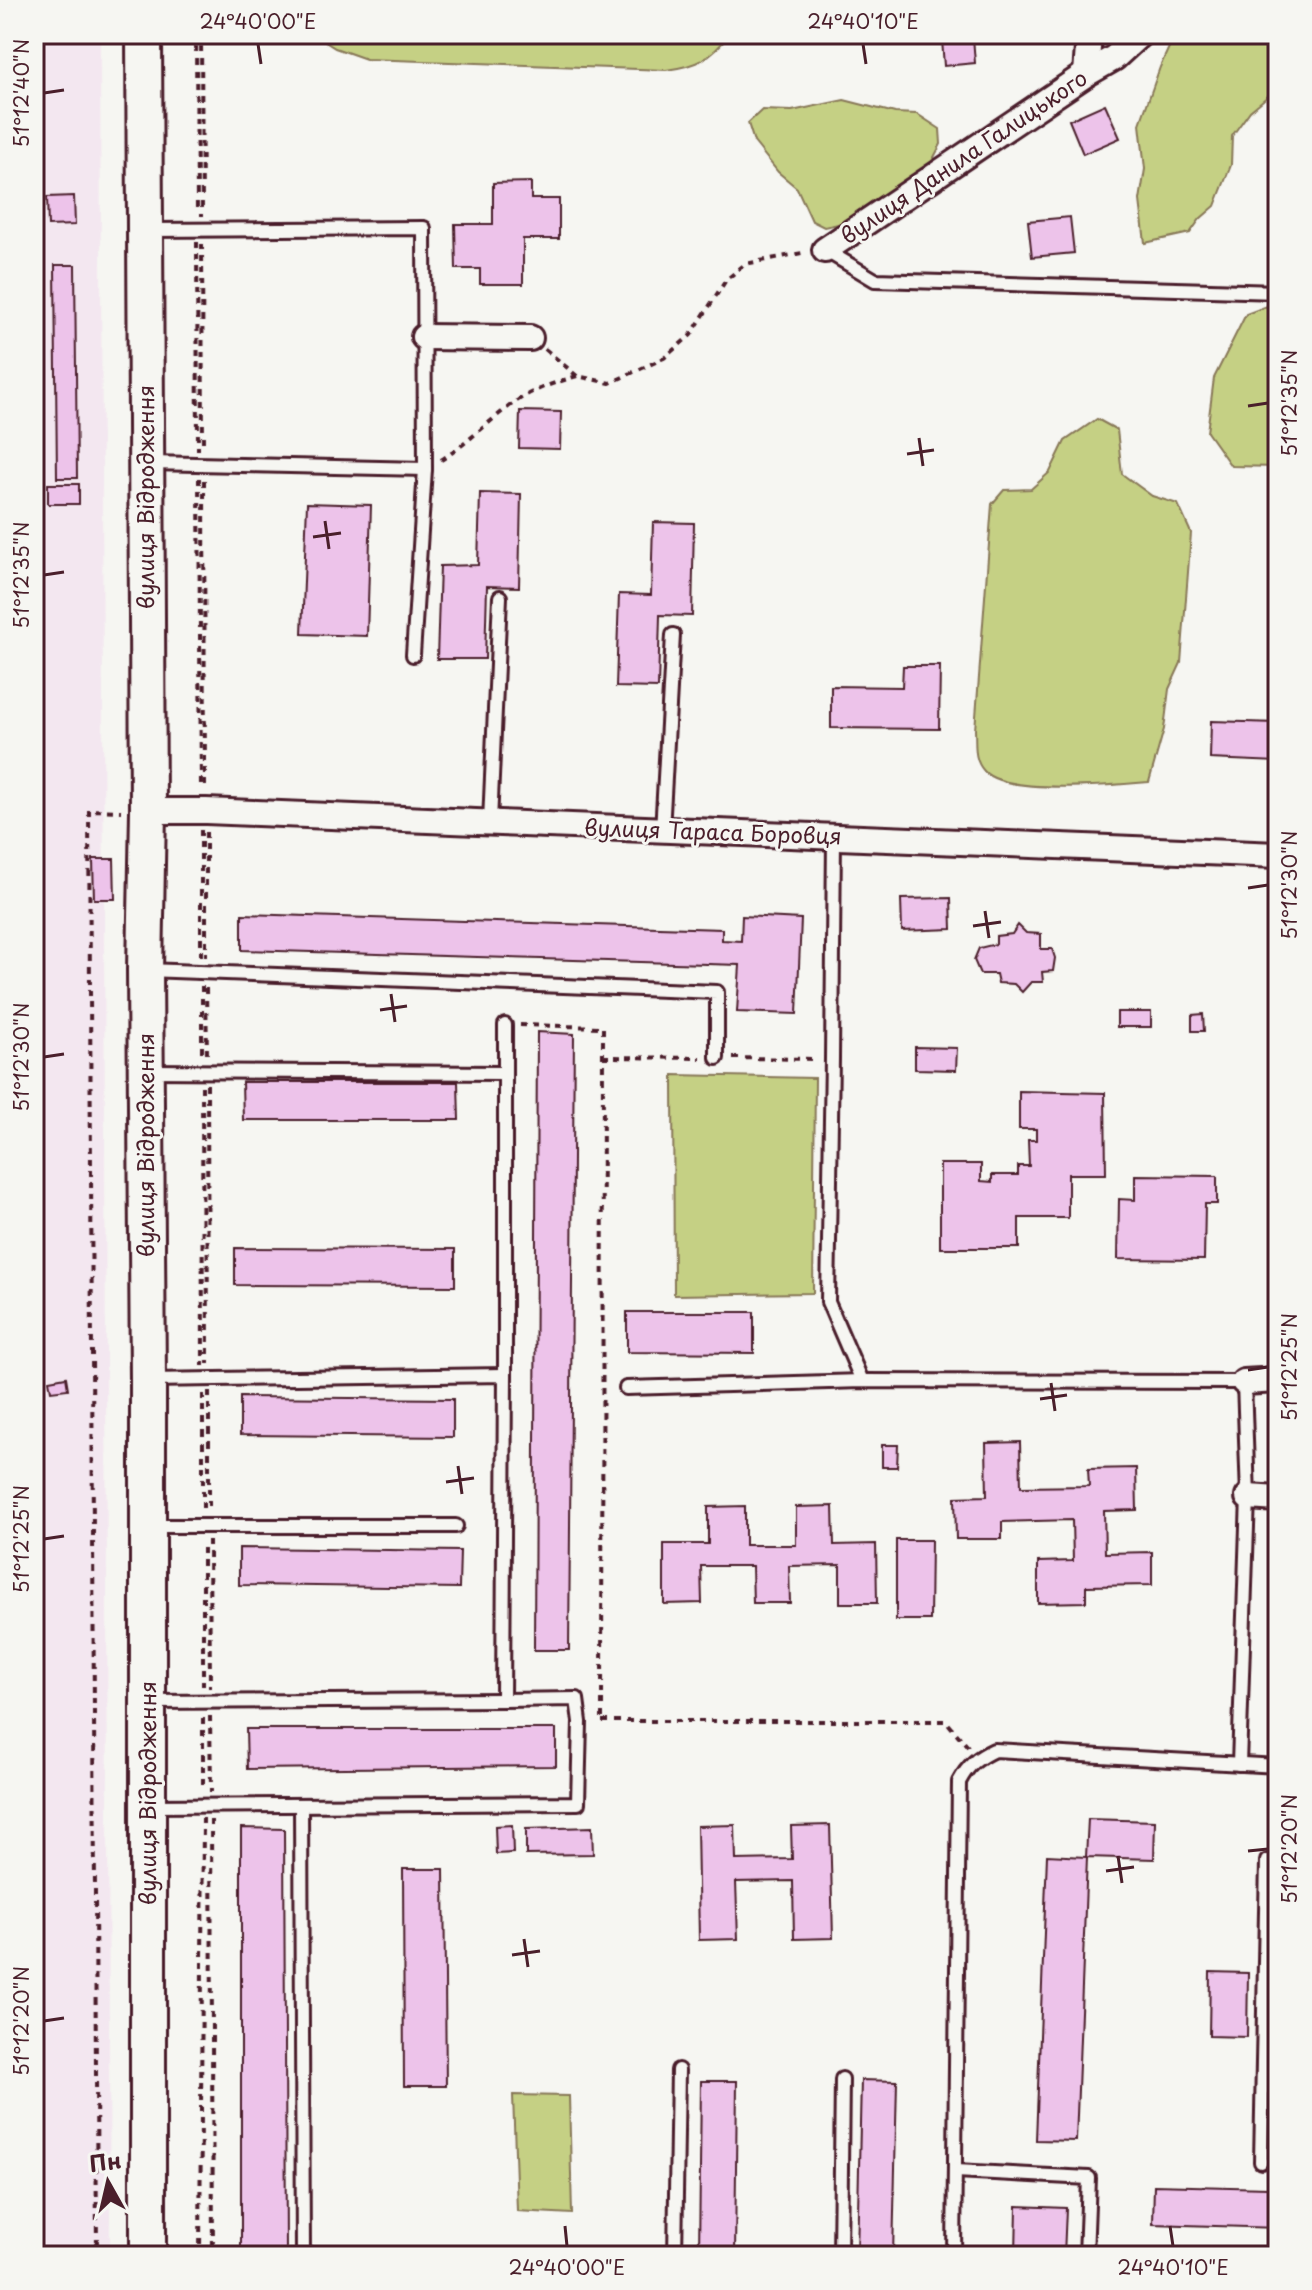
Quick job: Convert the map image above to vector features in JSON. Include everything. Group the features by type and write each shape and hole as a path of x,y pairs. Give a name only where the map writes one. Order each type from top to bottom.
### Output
{"street":[{"name":"вулиця Відродження","path":"144,34 148,811 145,970 148,2256"},
{"path":"1086,74 1089,34"},
{"name":"вулиця Данила Галицького","path":"825,250 1114,58 1140,34"},
{"path":"424,337 530,338"},
{"name":"вулиця Тараса Боровця","path":"148,811 1278,855"},
{"path":"1244,1382 1278,1380"},
{"path":"1248,1497 1278,1499"}],"lane":[{"path":"146,230 424,228 425,469 413,655"},
{"path":"825,250 875,280 1278,292"},
{"path":"145,463 425,469"},
{"path":"490,822 500,597"},
{"path":"662,831 673,635"},
{"path":"834,838 828,1302 862,1381"},
{"path":"145,970 717,992 717,1058"},
{"path":"503,1700 505,1025"},
{"path":"146,1071 504,1073"},
{"path":"148,1380 505,1375"},
{"path":"626,1388 862,1381 1244,1382 1248,1497 1239,1764"},
{"path":"148,1526 456,1526"},
{"path":"148,1702 577,1699 580,1722 578,1803 148,1806"},
{"path":"954,2256 959,1782 967,1767 978,1757 994,1750 1278,1766"},
{"path":"301,1805 303,2256"},
{"path":"1261,2162 1267,1861 1278,1862"},
{"path":"675,2256 678,2070"},
{"path":"840,2256 842,2079"},
{"path":"956,2171 1089,2178 1086,2256"}],"path":[{"path":"199,34 207,1805 213,2256"},
{"path":"425,469 454,452 521,398 546,386 577,376 610,383 664,358 691,335 726,280 745,264 825,250"},
{"path":"530,338 577,376"},
{"path":"97,2256 89,810 148,811"},
{"path":"505,1025 603,1027 602,1721"},
{"path":"580,1722 946,1721 978,1757"},
{"path":"200,2256 207,1805"}],"shaded area":[{"path":"34,34 100,34 110,2256 34,2256"}],"green space":[{"path":"313,34 730,34 702,60 666,70 366,59 335,48"},
{"path":"1175,34 1278,34 1278,73 1268,96 1250,111 1232,136 1231,165 1215,206 1190,233 1145,243 1140,200 1145,169 1140,124"},
{"path":"844,100 895,113 917,114 940,129 941,144 931,163 853,221 824,227 812,221 797,188 778,172 754,142 748,123 762,110 792,111"},
{"path":"1278,302 1278,467 1231,466 1207,432 1214,378 1246,314"},
{"path":"1097,419 1117,430 1122,474 1152,496 1178,504 1191,533 1181,663 1169,689 1164,729 1149,782 1062,787 1014,783 984,771 976,752 975,730 992,504 1004,490 1031,489 1050,472 1065,441"},
{"path":"673,1075 815,1078 813,1293 674,1295"},
{"path":"513,2095 569,2096 572,2214 517,2211"}],"building":[{"path":"928,34 941,34 942,40 929,43"},
{"path":"973,37 975,63 944,66 942,40"},
{"path":"1105,104 1120,138 1083,154 1069,120"},
{"path":"34,164 38,164 39,203 34,203"},
{"path":"531,182 531,199 559,199 559,239 523,239 523,284 480,284 480,269 456,269 455,224 493,224 493,183"},
{"path":"74,196 75,225 48,226 47,197"},
{"path":"1070,217 1074,253 1032,257 1028,221"},
{"path":"55,265 75,265 77,478 57,478"},
{"path":"520,411 561,412 560,449 519,448"},
{"path":"48,484 79,484 79,504 48,504"},
{"path":"480,493 521,494 519,587 487,586 485,659 437,659 440,566 478,565"},
{"path":"307,503 371,505 367,636 302,634"},
{"path":"653,522 694,523 692,616 660,615 658,688 616,687 619,594 651,595"},
{"path":"903,666 940,666 939,729 831,728 831,686 902,687"},
{"path":"1211,721 1278,723 1278,762 1210,759"},
{"path":"93,859 114,859 115,899 94,899"},
{"path":"951,898 952,929 902,931 901,899"},
{"path":"242,914 722,929 722,940 741,941 742,916 801,919 797,1014 737,1012 740,965 242,950"},
{"path":"1018,925 1026,933 1041,934 1041,949 1052,949 1055,958 1053,971 1042,972 1043,982 1031,982 1022,992 1014,984 998,983 996,974 980,974 974,960 979,948 996,944 996,936 1012,934"},
{"path":"1117,1012 1151,1012 1151,1027 1117,1027"},
{"path":"1203,1014 1204,1031 1192,1031 1192,1015"},
{"path":"537,1032 574,1034 569,1650 534,1650"},
{"path":"915,1047 957,1048 956,1070 915,1069"},
{"path":"242,1082 458,1082 459,1120 243,1120"},
{"path":"1019,1091 1105,1093 1106,1174 1068,1174 1068,1218 1019,1218 1019,1248 940,1248 940,1164 981,1164 981,1181 992,1182 992,1175 1018,1175 1018,1166 1029,1166 1028,1140 1036,1140 1036,1129 1019,1129"},
{"path":"1135,1175 1217,1176 1217,1204 1205,1204 1204,1260 1118,1259 1119,1199 1135,1200"},
{"path":"235,1248 455,1249 455,1286 235,1285"},
{"path":"627,1312 754,1312 754,1353 627,1352"},
{"path":"66,1377 68,1389 51,1391 49,1380"},
{"path":"240,1397 453,1399 453,1437 240,1435"},
{"path":"1020,1442 1021,1487 1089,1486 1088,1469 1136,1468 1137,1510 1104,1511 1105,1553 1152,1552 1152,1585 1086,1586 1086,1602 1038,1603 1038,1562 1073,1561 1072,1520 1002,1522 1002,1539 956,1539 955,1497 987,1496 986,1443"},
{"path":"882,1445 898,1445 897,1467 882,1467"},
{"path":"745,1506 745,1545 796,1545 796,1507 833,1506 834,1545 876,1544 877,1603 840,1603 840,1565 789,1566 790,1603 753,1603 752,1566 701,1566 702,1603 664,1604 664,1544 708,1544 708,1507"},
{"path":"896,1540 931,1540 930,1620 896,1620"},
{"path":"239,1548 460,1551 459,1588 239,1585"},
{"path":"246,1729 556,1729 556,1766 247,1769"},
{"path":"1088,1819 1155,1821 1154,1859 1087,1857 1076,2141 1036,2140 1047,1855 1086,1857"},
{"path":"512,1825 513,1853 496,1854 495,1826"},
{"path":"735,1825 736,1860 792,1859 791,1826 830,1825 833,1938 794,1939 793,1881 736,1882 738,1939 699,1940 697,1826"},
{"path":"592,1827 593,1854 526,1855 526,1829"},
{"path":"241,1828 284,1829 286,2256 241,2256"},
{"path":"403,1869 444,1869 446,2086 404,2086"},
{"path":"1210,1972 1248,1973 1247,2037 1209,2036"},
{"path":"861,2080 897,2081 893,2256 857,2256"},
{"path":"701,2081 737,2081 735,2256 699,2256"},
{"path":"1268,2181 1278,2182 1278,2228 1153,2224 1154,2185 1268,2188"},
{"path":"1017,2206 1066,2208 1064,2256 1016,2256"}]}
